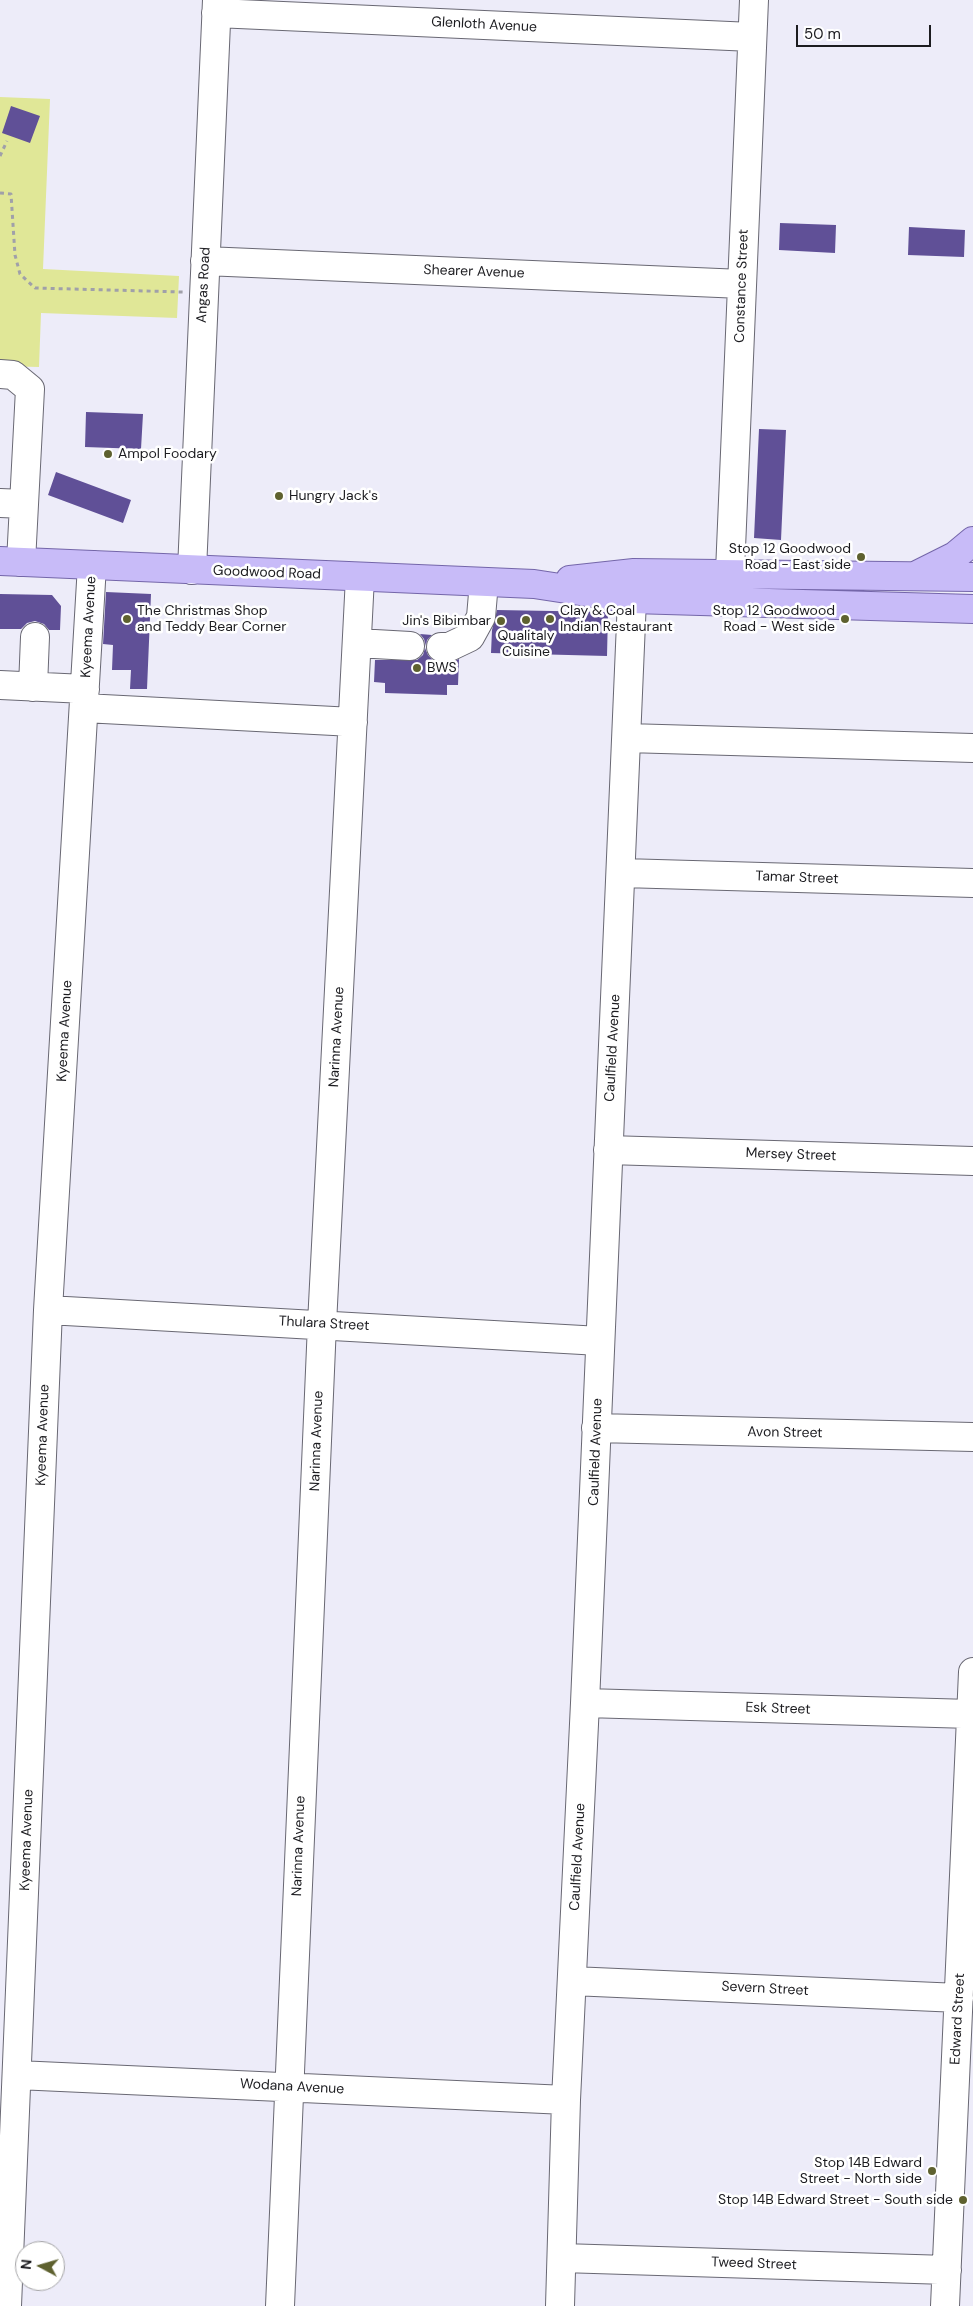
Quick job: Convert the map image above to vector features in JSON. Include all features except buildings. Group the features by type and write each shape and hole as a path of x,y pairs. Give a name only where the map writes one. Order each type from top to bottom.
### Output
{"main road":[{"path":"916,576 955,556 973,541"},
{"name":"Goodwood Road","path":"10,562 534,584 632,599 973,609"},
{"name":"Goodwood Road","path":"534,584 634,573 730,572 973,577"}],"street":[{"name":"Constance Street","path":"730,572 754,0"},
{"name":"Glenloth Avenue","path":"216,7 752,37"},
{"name":"Angas Road","path":"192,570 216,7"},
{"name":"Shearer Avenue","path":"205,261 742,284"},
{"path":"0,374 13,375 30,389 12,503 10,562"},
{"name":"Kyeema Avenue","path":"7,2306 7,2139 17,2074 48,1310 92,565"},
{"name":"Narinna Avenue","path":"280,2306 322,1324 360,577"},
{"path":"441,647 449,647 470,637 481,617 484,582"},
{"name":"Caulfield Avenue","path":"560,2306 566,2100 622,873 632,599"},
{"path":"33,687 35,637"},
{"path":"357,643 410,646"},
{"path":"0,686 33,687 85,699 353,722"},
{"path":"627,738 973,748"},
{"name":"Tamar Street","path":"622,873 973,883"},
{"name":"Mersey Street","path":"608,1150 973,1161"},
{"name":"Thulara Street","path":"48,1310 600,1341"},
{"name":"Avon Street","path":"596,1428 973,1437"},
{"name":"Edward Street","path":"945,2306 959,1998 967,1939 973,1672"},
{"name":"Esk Street","path":"585,1704 971,1714"},
{"name":"Severn Street","path":"572,1981 959,1998"},
{"name":"Wodana Avenue","path":"17,2074 566,2100"},
{"name":"Tweed Street","path":"562,2258 947,2270"}],"path":[{"path":"0,156 7,141"},
{"path":"0,193 11,194 17,264 20,274 35,288 204,292"}],"green space":[{"path":"0,97 50,99 43,269 179,276 177,318 41,313 39,367 0,366"}],"place":[{"name":"Ampol Foodary","path":"108,454"},
{"name":"Hungry Jack's","path":"279,496"},
{"name":"Stop 12 Goodwood Road - East side","path":"861,557"},
{"name":"The Christmas Shop and Teddy Bear Corner","path":"127,619"},
{"name":"Clay & Coal Indian Restaurant","path":"550,619"},
{"name":"Stop 12 Goodwood Road - West side","path":"845,619"},
{"name":"Qualitaly Cuisine","path":"526,620"},
{"name":"Jin's Bibimbar","path":"501,621"},
{"name":"BWS","path":"417,668"},
{"name":"Stop 14B Edward Street - North side","path":"932,2171"},
{"name":"Stop 14B Edward Street - South side","path":"963,2200"}]}
